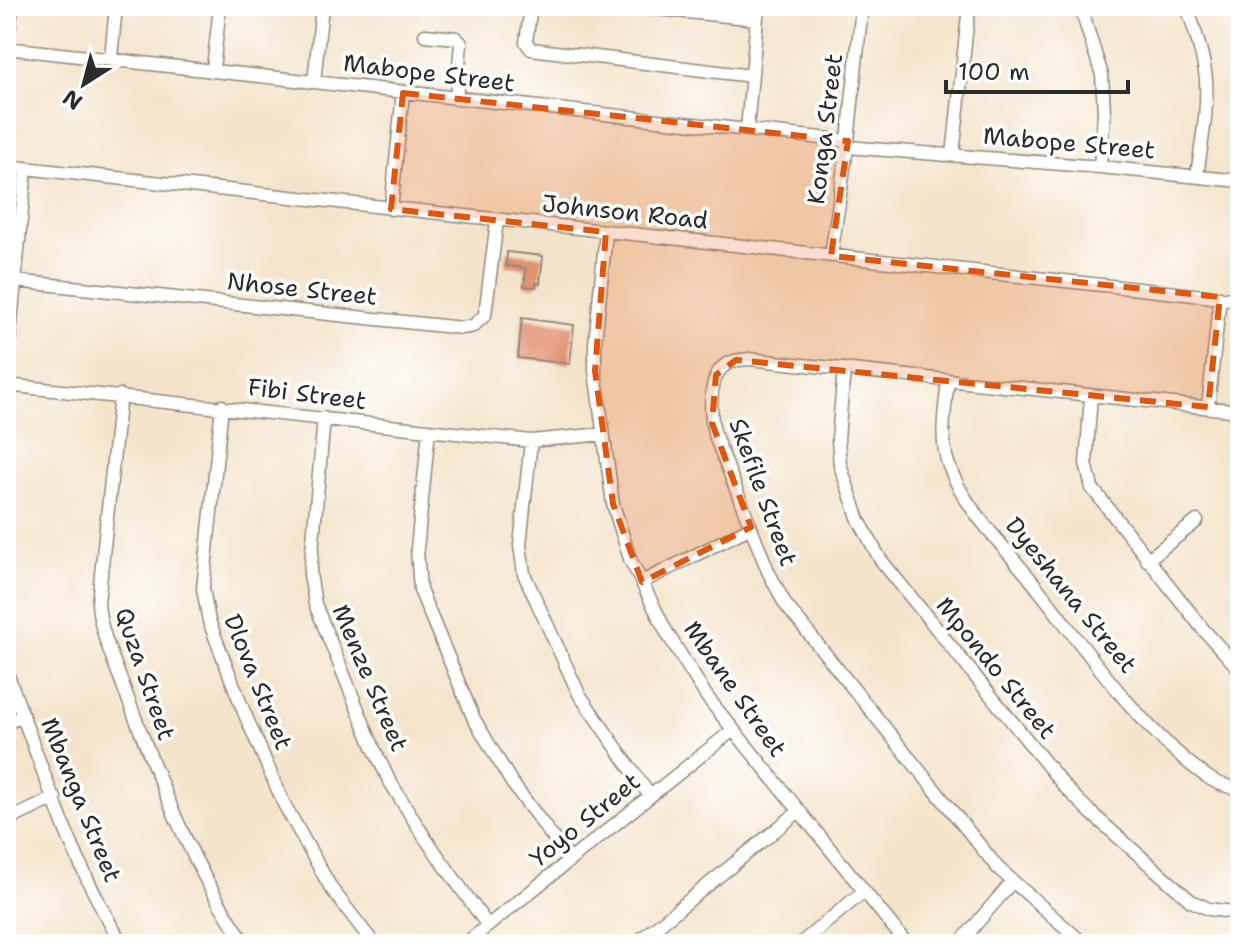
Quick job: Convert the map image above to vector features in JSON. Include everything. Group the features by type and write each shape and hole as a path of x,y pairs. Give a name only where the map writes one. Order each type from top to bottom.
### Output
{"street":[{"path":"7,48 12,6"},
{"path":"111,58 116,6"},
{"path":"213,69 220,6"},
{"path":"314,82 322,6"},
{"path":"531,6 526,42 531,49 751,76"},
{"path":"627,6 758,12 747,130"},
{"name":"Konga Street","path":"831,256 862,6"},
{"path":"953,155 969,6"},
{"path":"1080,6 1102,75 1104,94 1100,167"},
{"path":"1187,6 1206,80 1206,109 1197,176"},
{"path":"425,35 456,38 461,43 456,99"},
{"name":"Mabope Street","path":"7,48 747,130 847,144 1240,181"},
{"path":"391,209 403,93"},
{"name":"Johnson Road","path":"6,166 1240,300"},
{"path":"6,374 26,169"},
{"name":"Nhose Street","path":"15,281 462,328 473,326 485,315 497,221"},
{"name":"Mbane Street","path":"606,232 595,344 603,434 620,533 688,668 798,812 907,944"},
{"path":"1208,407 1220,297"},
{"name":"Skefile Street","path":"1084,944 1012,882 975,840 785,604 768,571 714,433 712,410 716,375 728,363 749,359 1240,411"},
{"name":"Mpondo Street","path":"844,369 838,439 840,465 859,520 880,559 1040,757 1090,812 1191,901 1209,909 1240,913"},
{"name":"Dyeshana Street","path":"948,381 944,447 964,496 1156,732 1207,777 1218,784 1240,789"},
{"name":"Fibi Street","path":"6,385 531,441 603,434"},
{"name":"Quza Street","path":"120,395 98,603 101,627 148,752 190,845 215,895 246,944"},
{"path":"1091,396 1086,448 1088,476 1101,501 1203,629 1240,670"},
{"name":"Dlova Street","path":"222,406 203,589 206,612 244,712 294,823 331,888 374,944"},
{"name":"Menze Street","path":"324,418 310,574 315,604 389,780 425,838 488,926"},
{"path":"429,430 417,549 420,590 480,730 512,783 570,860"},
{"path":"531,441 520,545 524,574 579,694 650,796"},
{"path":"1147,560 1197,521"},
{"path":"642,582 751,527"},
{"name":"Mbanga Street","path":"6,670 55,798 98,899 122,944"},
{"path":"6,723 23,716"},
{"name":"Yoyo Street","path":"465,944 733,730"},
{"path":"6,821 55,798"},
{"path":"635,944 798,812"},
{"path":"959,944 1012,882"},
{"path":"800,944 863,892"}],"highlighted area":[{"path":"403,93 848,141 831,256 1220,297 1208,407 736,360 716,375 712,423 751,527 642,582 613,504 595,371 606,232 391,209"}],"building":[{"path":"507,252 543,256 540,284 536,283 536,287 524,286 526,268 506,266"},
{"path":"522,318 574,325 570,364 518,358"}]}
